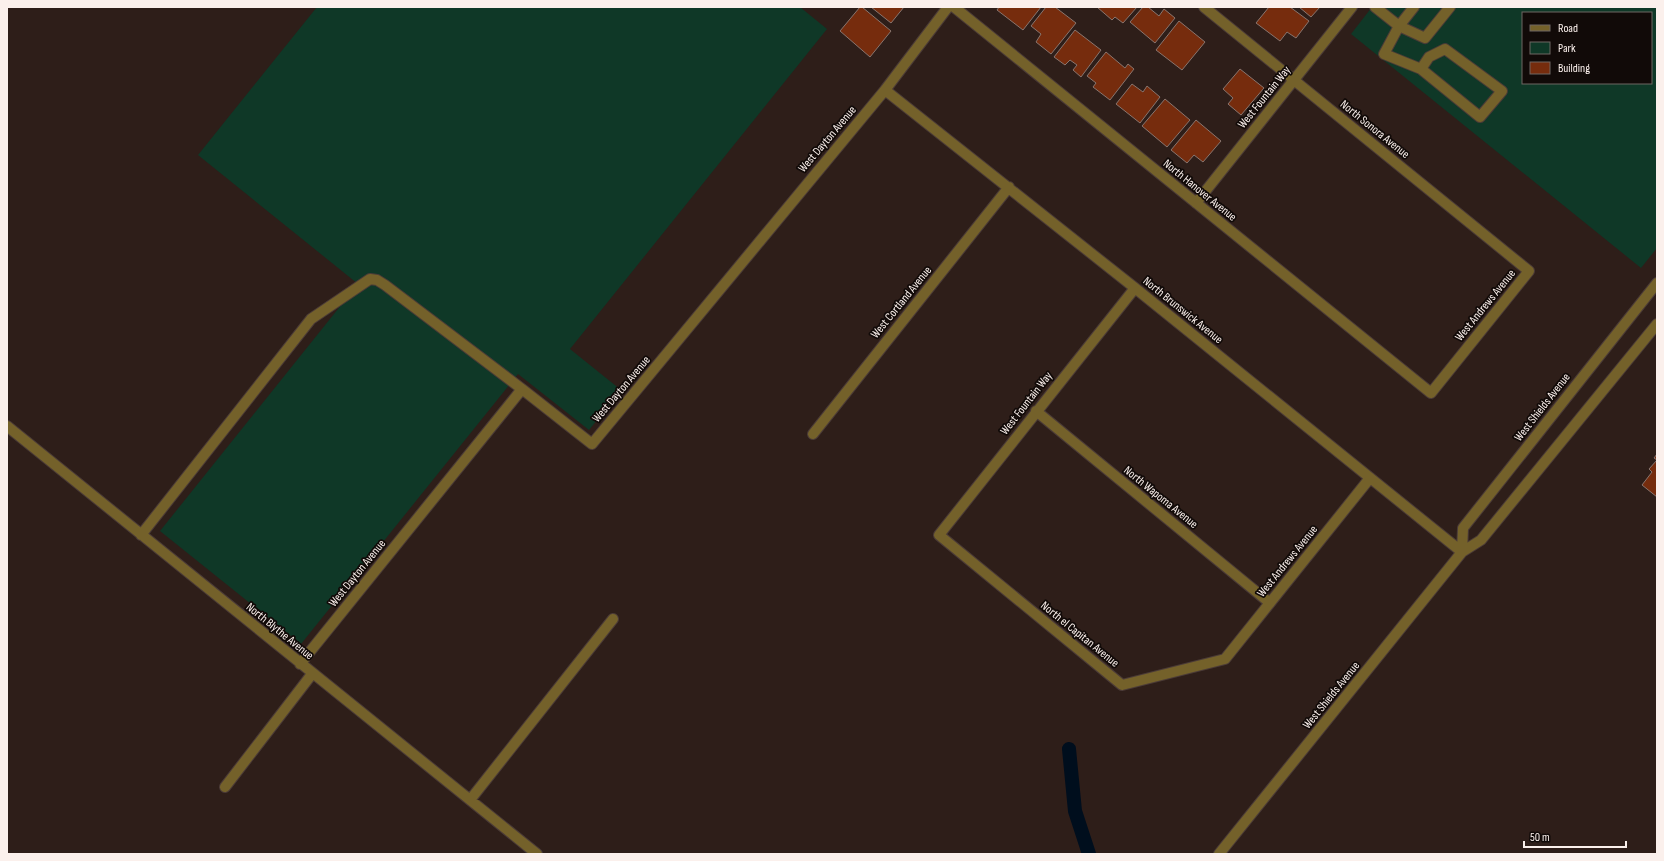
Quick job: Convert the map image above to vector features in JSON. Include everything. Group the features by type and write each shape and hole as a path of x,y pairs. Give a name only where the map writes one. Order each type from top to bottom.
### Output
{"street":[{"name":"West Dayton Avenue","path":"300,664 522,389 592,444 885,90 948,7"},
{"name":"North Hanover Avenue","path":"954,7 1430,393"},
{"name":"North Sonora Avenue","path":"1204,7 1529,272"},
{"name":"West Fountain Way","path":"1196,203 1352,7"},
{"path":"1375,7 1399,26 1425,38 1450,7"},
{"path":"1414,7 1399,26 1384,54 1421,69 1480,117 1502,91 1445,49 1429,57 1421,69"},
{"name":"North Brunswick Avenue","path":"885,90 1009,187 1462,552"},
{"name":"West Cortland Avenue","path":"812,434 1009,187"},
{"name":"West Andrews Avenue","path":"1430,393 1529,272"},
{"path":"141,535 311,319 370,279 377,280 385,285 522,389"},
{"name":"West Shields Avenue","path":"1462,552 1463,528 1657,284"},
{"name":"West Fountain Way","path":"939,535 1135,288"},
{"name":"West Shields Avenue","path":"1220,854 1462,552 1481,540 1657,324"},
{"name":"North Wapoma Avenue","path":"1036,411 1270,603"},
{"name":"North Blythe Avenue","path":"7,426 312,674 537,854"},
{"name":"West Andrews Avenue","path":"1224,659 1370,478"},
{"name":"North el Capitan Avenue","path":"939,535 1122,685 1224,659"},
{"path":"470,800 613,619"},
{"path":"225,787 312,674"}],"green space":[{"path":"317,7 800,7 827,29 570,349 621,390 589,430 518,374 301,644 160,531 358,284 198,155"},
{"path":"1372,7 1657,7 1657,248 1641,268 1351,34"}],"building":[{"path":"860,7 862,7 891,31 870,57 840,31"},
{"path":"871,7 904,7 891,23"},
{"path":"999,7 1041,7 1023,30 997,10"},
{"path":"1046,7 1055,7 1076,23 1051,54 1036,42 1041,34 1031,26"},
{"path":"1097,7 1137,7 1123,23 1115,17 1112,20"},
{"path":"1143,7 1148,7 1159,16 1164,9 1175,18 1155,43 1130,22"},
{"path":"1269,7 1290,7 1309,21 1296,38 1287,32 1280,41 1256,23"},
{"path":"1299,7 1320,7 1311,17"},
{"path":"1179,21 1205,42 1182,70 1156,50"},
{"path":"1075,30 1101,50 1081,77 1073,70 1077,65 1070,60 1065,65 1054,57"},
{"path":"1106,52 1125,68 1128,64 1134,69 1110,100 1093,87 1096,83 1087,76"},
{"path":"1240,69 1264,88 1241,115 1228,104 1233,98 1223,89"},
{"path":"1132,84 1143,92 1147,86 1160,97 1140,123 1116,104"},
{"path":"1165,99 1190,120 1167,147 1142,126"},
{"path":"1196,120 1221,141 1203,162 1194,155 1187,163 1171,150"},
{"path":"1657,460 1657,497 1642,485 1652,472 1649,469"}],"waterway":[{"path":"1069,749 1075,811 1089,854"}]}
